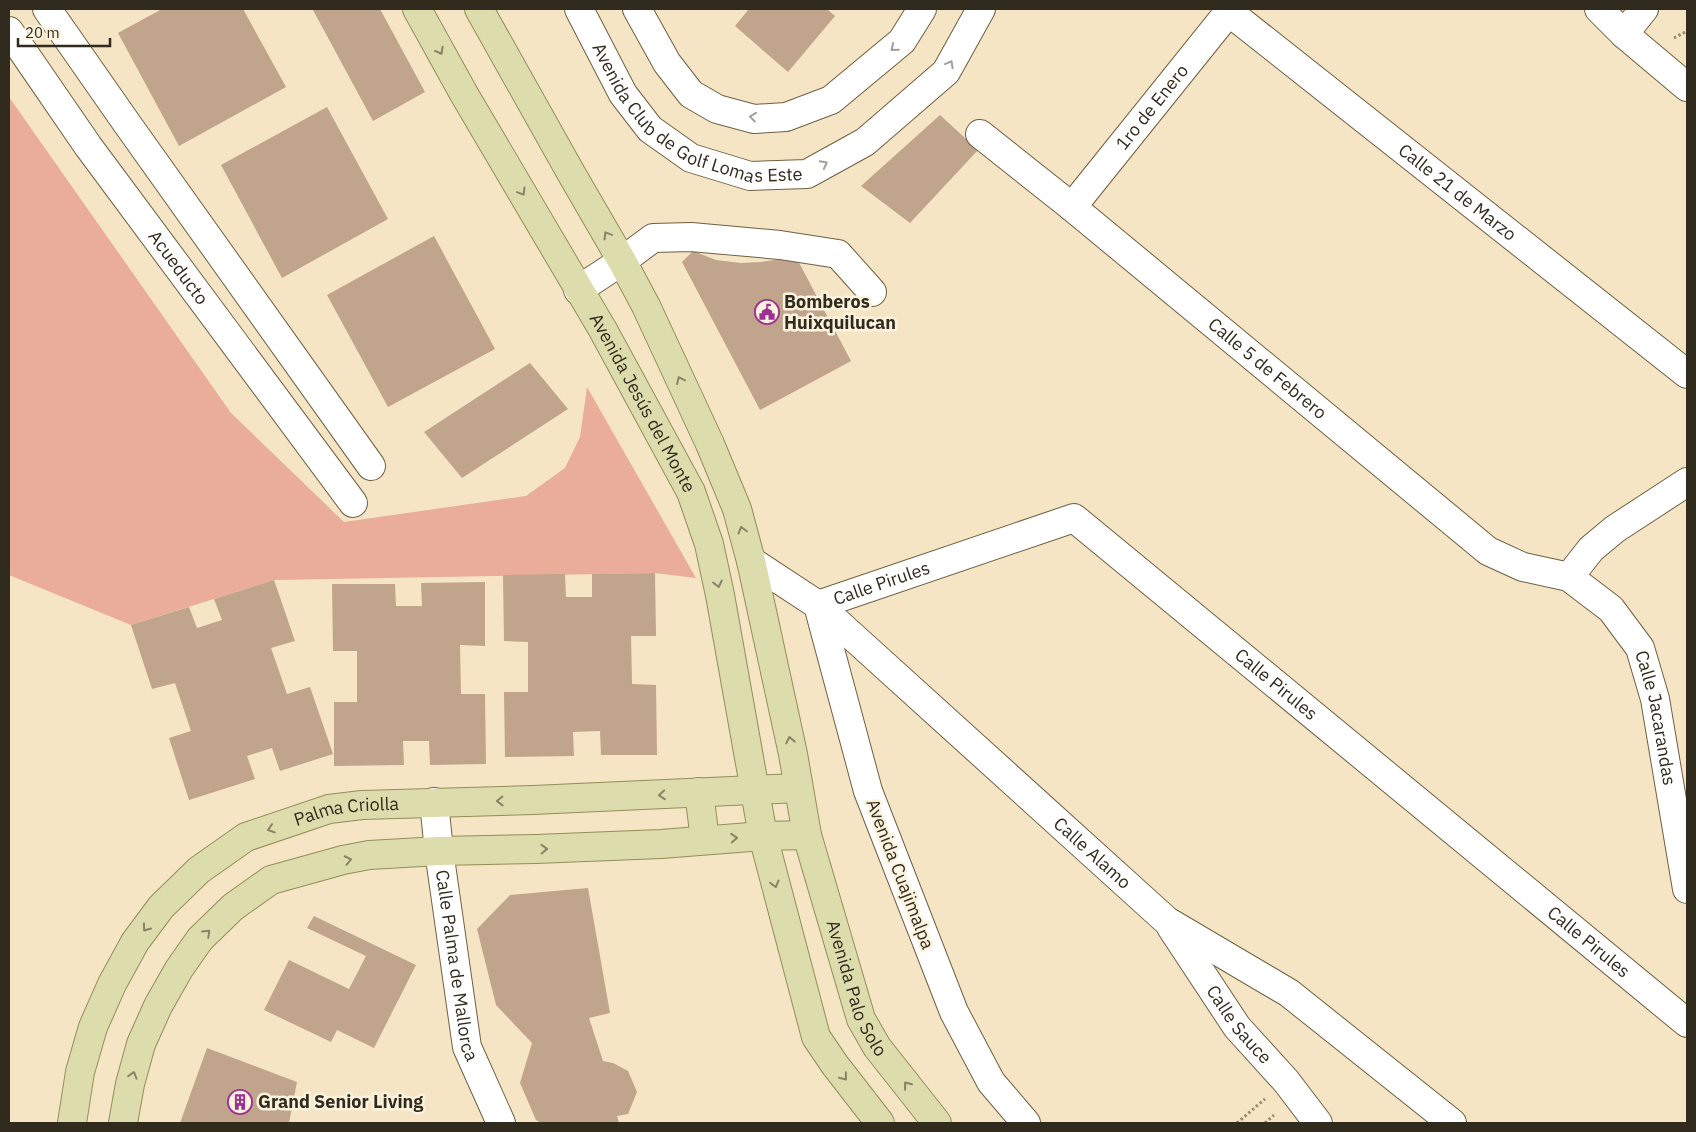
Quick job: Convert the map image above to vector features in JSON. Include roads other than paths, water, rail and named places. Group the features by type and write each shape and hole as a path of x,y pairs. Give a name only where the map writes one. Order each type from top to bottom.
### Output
{"main road":[{"name":"Avenida Jesús del Monte","path":"417,9 464,94 603,330 690,492 709,544 763,836"},
{"path":"123,1123 130,1084 141,1044 158,1006 178,969 200,939 233,907 271,880 342,860 370,855 439,850 555,848 807,835 793,754 751,561 736,509 710,444 646,306 479,9"},
{"name":"Palma Criolla","path":"72,1123 80,1072 93,1027 112,984 135,942 161,907 199,870 246,837 329,809 362,804 533,800 798,788"},
{"path":"699,792 705,840"},
{"name":"Avenida Palo Solo","path":"807,835 861,1019 877,1048 937,1123"},
{"path":"763,836 816,1037 880,1123"}],"street":[{"path":"47,9 371,466"},
{"name":"Avenida Club de Golf Lomas Este","path":"579,9 624,94 650,129 691,158 750,176 806,174 865,142 946,72 981,9"},
{"name":"Avenida Club de Golf Lomas Este","path":"637,9 667,63 692,94 717,108 754,118 786,117 831,100 902,41 922,9"},
{"path":"1599,9 1624,34 1687,88"},
{"path":"1624,34 1644,9"},
{"name":"1ro de Enero","path":"1072,207 1230,10"},
{"name":"Calle 21 de Marzo","path":"1230,10 1687,374"},
{"name":"Acueducto","path":"9,30 88,146 353,503"},
{"name":"Calle 5 de Febrero","path":"980,134 1072,207 1488,551 1523,567 1569,577"},
{"path":"578,290 653,238 691,237 780,245 838,254 872,292"},
{"path":"1569,577 1591,549 1615,529 1687,482"},
{"name":"Calle Pirules","path":"818,605 1074,518 1687,1023"},
{"name":"Calle Alamo","path":"751,561 818,605 1167,921 1289,992 1452,1123"},
{"name":"Calle Jacarandas","path":"1569,577 1611,609 1640,648 1655,699 1687,889"},
{"name":"Avenida Cuajimalpa","path":"818,605 868,790 954,1012 991,1082 1026,1123"},
{"name":"Calle Palma de Mallorca","path":"434,802 467,1047 501,1123"},
{"name":"Calle Sauce","path":"1167,921 1237,1027 1286,1081 1318,1123"}],"place":[{"name":"Bomberos Huixquilucan","path":"767,312"},
{"name":"Grand Senior Living","path":"240,1102"}]}
